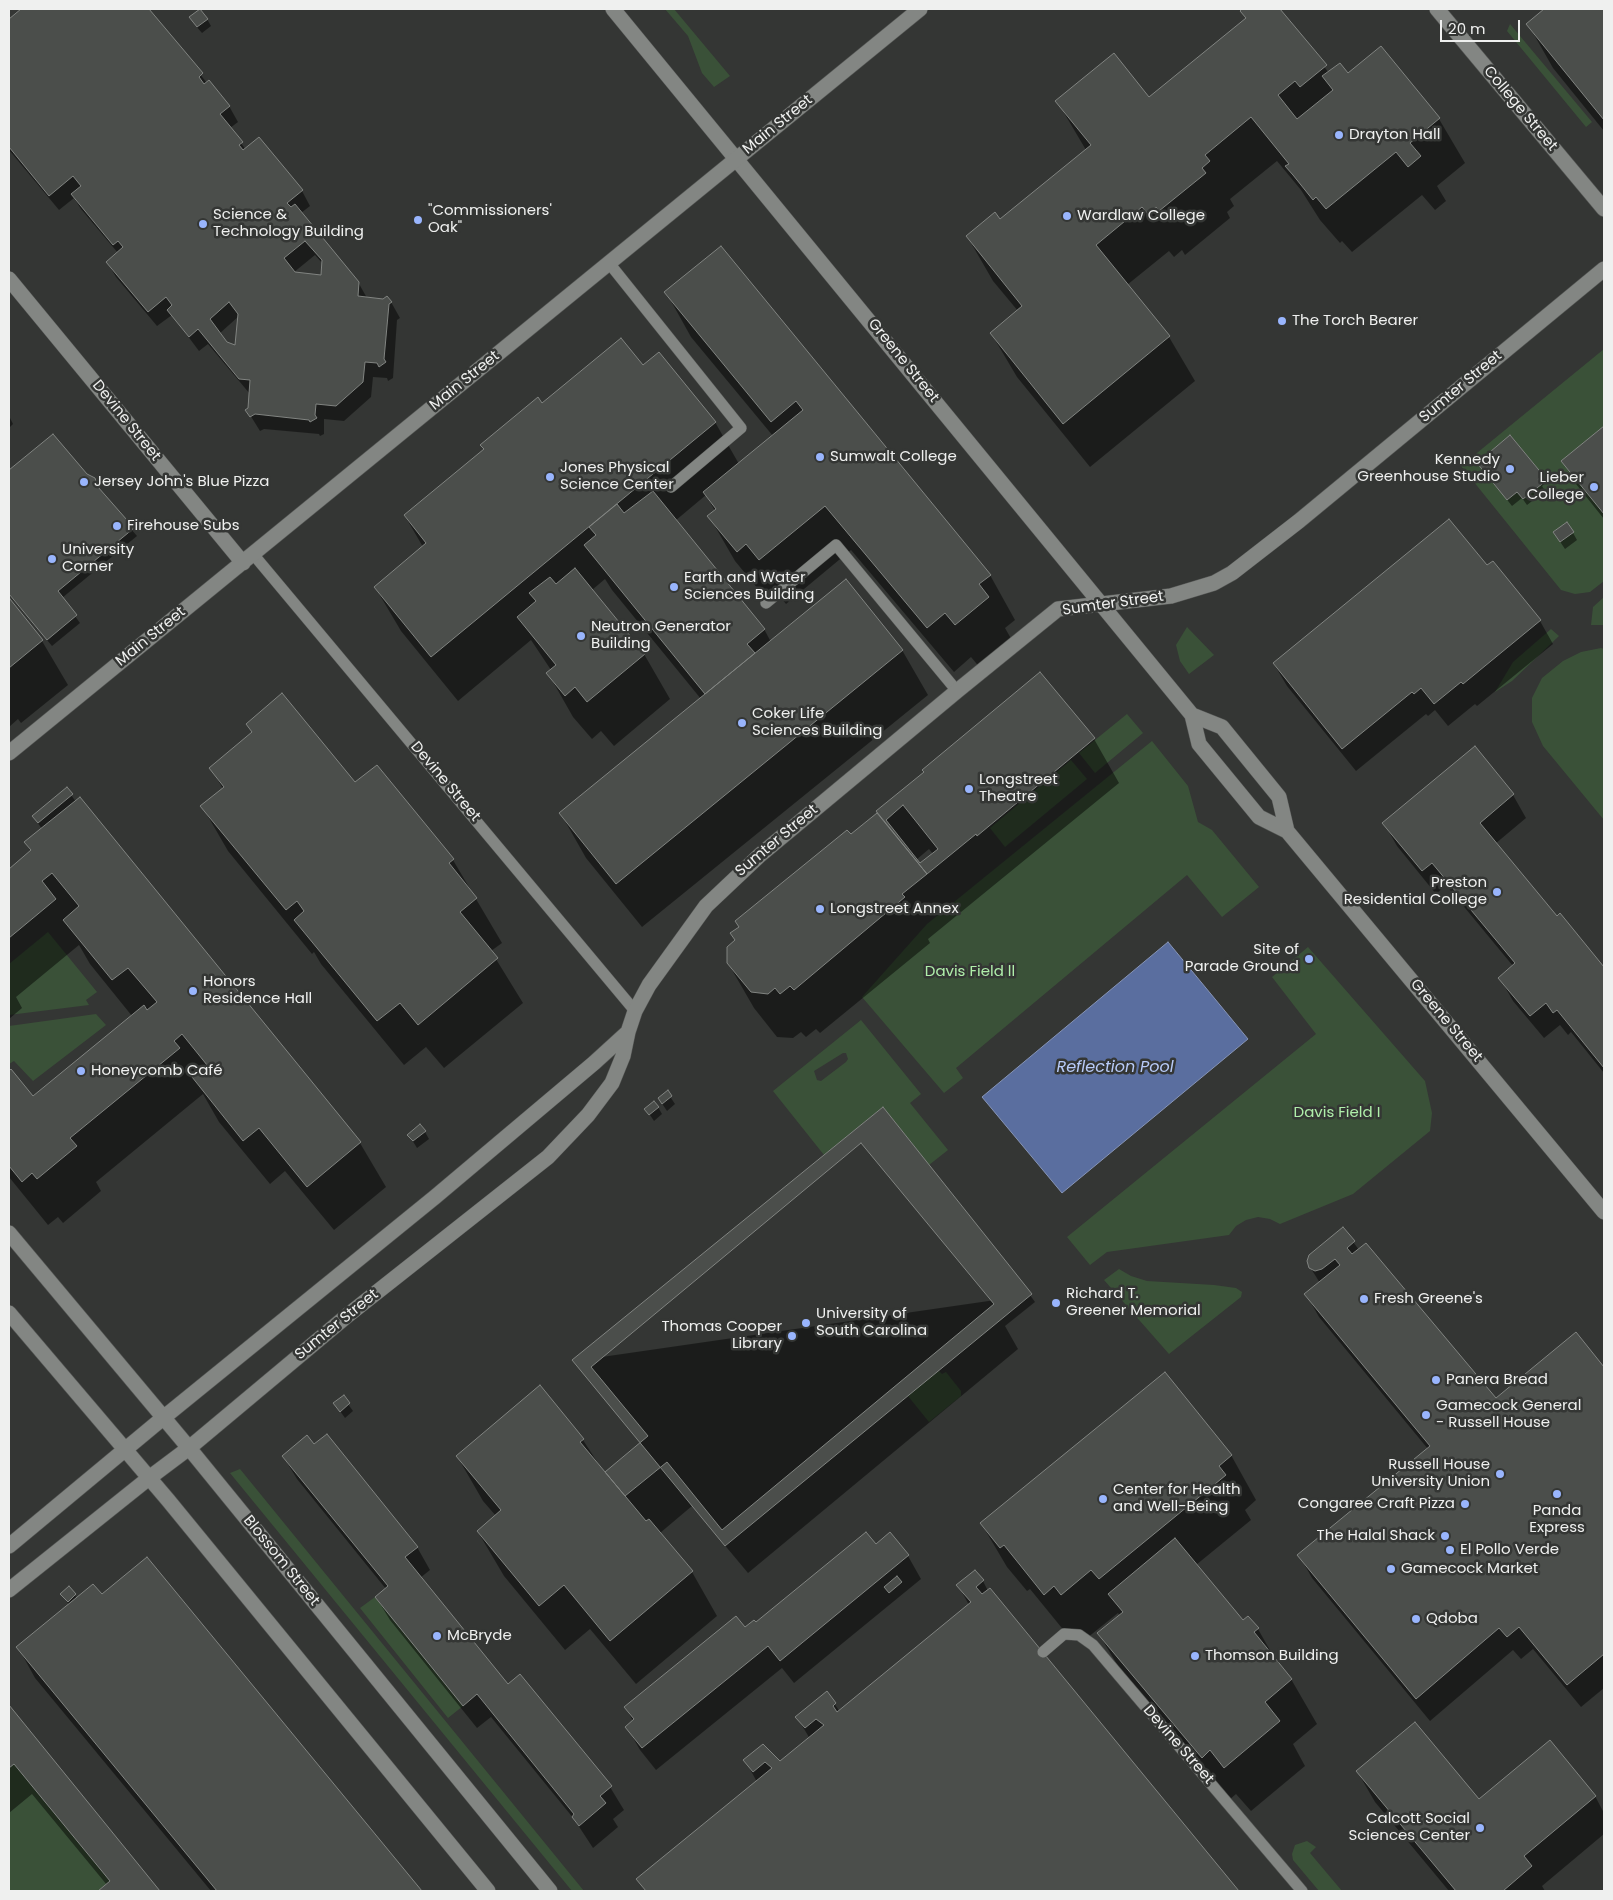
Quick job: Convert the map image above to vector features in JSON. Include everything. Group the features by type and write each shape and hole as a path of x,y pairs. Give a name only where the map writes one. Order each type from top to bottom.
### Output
{"street":[{"name":"Greene Street","path":"613,9 1192,715 1199,744 1259,817 1287,831 1604,1212"},
{"name":"Main Street","path":"9,753 920,9"},
{"name":"College Street","path":"1437,9 1604,209"},
{"name":"Sumter Street","path":"9,1590 148,1478 189,1448 348,1315 548,1157 592,1109 612,1083 623,1056 628,1032 649,985 706,906 732,879 956,691 1058,609 1170,596 1214,583 1232,573 1300,521 1604,269"},
{"name":"Devine Street","path":"9,279 248,559"},
{"name":"Greene Street","path":"1192,715 1222,727 1279,797 1287,831"},
{"name":"Sumter Street","path":"9,1546 435,1197 628,1032"},
{"name":"Blossom Street","path":"9,1233 189,1448 550,1891"},
{"path":"9,1313 148,1478 488,1891"}],"lane":[{"path":"609,263 741,428 671,487"},
{"path":"766,603 836,545 956,691"},
{"name":"Devine Street","path":"248,559 636,1011"},
{"name":"Devine Street","path":"1043,1652 1064,1634 1078,1635 1093,1645 1302,1891"}],"green space":[{"path":"665,9 674,9 730,76 714,87 702,73 688,36"},
{"path":"1510,24 1592,122 1586,127 1507,31"},
{"path":"1604,349 1604,426 1562,461 1604,514 1604,581 1590,592 1575,594 1561,590 1461,466","holes":["1510,435 1543,475 1538,479 1542,484 1523,499 1517,492 1507,500 1477,463"]},
{"path":"1604,597 1604,625 1591,625 1593,607"},
{"path":"1187,627 1214,655 1189,674 1180,661 1176,645"},
{"path":"1551,629 1559,636 1512,681 1495,692 1513,662"},
{"path":"1604,649 1604,820 1543,746 1532,722 1532,698 1542,678 1563,661 1581,652"},
{"path":"1127,714 1143,733 1095,773 1079,753"},
{"name":"Davis Field ll","path":"1152,741 1188,786 1198,822 1212,830 1259,887 1222,917 1187,875 956,1068 963,1078 944,1093 862,997 927,924"},
{"path":"1071,760 1087,779 1005,847 990,828"},
{"path":"48,932 97,992 86,1000 89,1005 9,1015 9,964"},
{"name":"Davis Field I","path":"1308,947 1425,1081 1432,1113 1430,1131 1353,1194 1280,1224 1270,1219 1258,1217 1246,1220 1236,1226 1229,1235 1107,1252 1090,1265 1067,1237 1316,1034 1272,977"},
{"path":"96,1014 106,1025 33,1081 14,1061 9,1064 9,1026"},
{"path":"861,1020 921,1094 910,1103 948,1150 929,1165 883,1107 824,1155 773,1091","holes":["846,1053 848,1059 846,1062 821,1081 817,1080 814,1071"]},
{"path":"1119,1269 1131,1276 1147,1281 1236,1288 1242,1292 1241,1297 1169,1354 1104,1280"},
{"path":"938,1370 942,1374 946,1372 961,1391 961,1396 929,1422 908,1396"},
{"path":"240,1469 584,1891 572,1891 230,1473"},
{"path":"375,1597 463,1706 448,1718 360,1608"},
{"path":"14,1764 110,1881 98,1891 9,1891 9,1768"},
{"path":"1307,1841 1316,1847 1310,1853 1342,1891 1319,1891 1293,1860 1292,1854 1295,1845"}],"water":[{"name":"Reflection Pool","path":"1168,942 1248,1039 1062,1193 982,1097"}],"building":[{"name":"Science & Technology Building","path":"21,9 149,9 203,73 199,77 204,84 209,80 230,106 220,114 243,142 239,145 243,150 259,137 303,190 287,203 291,207 295,204 359,282 358,296 383,299 387,296 392,302 389,304 384,359 386,362 379,367 377,363 365,362 363,382 336,406 316,404 315,415 317,418 310,422 309,420 255,414 250,417 245,410 248,408 250,380 239,379 198,329 189,337 167,310 172,305 166,297 148,312 106,262 123,247 118,241 113,245 71,194 81,186 73,176 49,196 9,147 9,19","holes":["305,241 322,260 321,275 295,272 284,258","229,302 238,314 235,345 227,342 210,319"]},
{"path":"200,9 208,19 197,27 189,17"},
{"name":"Wardlaw College","path":"1242,9 1280,9 1327,65 1300,87 1295,81 1278,95 1297,119 1333,90 1322,76 1340,63 1348,73 1381,46 1440,118 1410,143 1421,156 1408,167 1396,152 1326,209 1316,197 1313,200 1285,166 1289,164 1251,117 1205,155 1210,161 1202,168 1206,173 1159,211 1156,207 1148,214 1142,207 1096,245 1170,336 1063,424 990,333 1022,306 966,236 995,212 1000,219 1091,145 1055,101 1114,53 1149,97 1246,18 1240,11"},
{"path":"1544,9 1604,9 1604,120 1526,24"},
{"name":"Sumwalt College","path":"721,246 991,575 979,584 989,597 955,625 945,613 927,628 825,506 759,560 746,544 737,552 707,516 716,509 703,492 803,410 796,401 771,422 664,292"},
{"name":"Jones Physical Science Center","path":"621,338 643,365 659,352 716,422 431,657 374,587 426,543 404,515 484,449 480,445 538,397 542,403"},
{"name":"Lieber College","path":"1604,426 1604,514 1561,461"},
{"name":"University Corner","path":"53,434 87,474 95,478 98,487 134,528 58,591 77,615 47,640 9,594 9,470"},
{"name":"Kennedy Greenhouse Studio","path":"1510,435 1543,475 1538,479 1542,484 1523,499 1517,492 1507,500 1477,463"},
{"name":"Earth and Water Sciences Building","path":"653,491 765,629 747,644 755,653 705,694 584,545 596,535 589,527 617,504 624,513"},
{"path":"1449,519 1487,565 1493,561 1541,620 1463,684 1461,682 1434,704 1421,688 1414,694 1412,692 1342,749 1273,663"},
{"path":"1567,522 1574,532 1560,542 1553,532"},
{"name":"Neutron Generator Building","path":"575,568 645,654 587,702 575,687 565,696 546,673 556,665 517,617 536,601 529,593 550,577 556,584"},
{"name":"Coker Life Sciences Building","path":"846,579 903,650 616,884 559,813"},
{"path":"9,600 43,640 9,668"},
{"name":"Longstreet Theatre","path":"1040,672 1095,738 977,836 976,834 927,874 876,811 924,772 922,770","holes":["903,805 938,849 920,863 886,820"]},
{"path":"282,693 355,782 377,765 454,859 449,863 477,898 460,912 498,958 418,1025 400,1003 377,1021 294,920 304,911 297,901 286,910 200,806 224,787 209,768 252,732 246,724"},
{"name":"Preston Residential College","path":"1475,746 1514,794 1480,823 1557,916 1560,913 1604,967 1604,1068 1557,1010 1553,1013 1546,1003 1530,1016 1498,978 1515,963 1432,863 1422,871 1382,823"},
{"path":"67,787 73,794 38,823 32,816"},
{"name":"Honors Residence Hall","path":"80,797 361,1142 307,1187 259,1128 243,1141 192,1077 207,1065 182,1034 174,1041 180,1048 70,1138 77,1146 37,1179 32,1173 22,1182 9,1166 9,1071 11,1069 33,1096 144,1005 147,1010 157,1002 128,968 112,980 63,920 79,906 52,873 42,881 56,899 9,938 9,869 31,850 24,842"},
{"name":"Longstreet Annex","path":"877,813 927,874 902,894 905,897 794,990 790,986 780,994 775,988 768,994 751,992 727,963 727,947 735,940 730,933 739,927 735,921 847,830 851,834"},
{"path":"668,1090 672,1096 662,1104 658,1098"},
{"path":"654,1101 659,1107 649,1115 644,1109"},
{"name":"Thomas Cooper Library","path":"883,1107 1032,1294 725,1546 572,1360"},
{"path":"420,1124 426,1131 413,1141 407,1135"},
{"name":"Thomas Cooper Library","path":"861,1143 994,1304 722,1530 667,1462 625,1496 605,1472 648,1436 591,1367"},
{"name":"Russell House University Union","path":"1343,1227 1355,1241 1347,1248 1352,1254 1366,1243 1496,1398 1576,1332 1604,1367 1604,1654 1567,1685 1519,1627 1507,1637 1499,1628 1416,1699 1297,1555 1430,1446 1304,1294 1340,1265 1335,1259 1322,1269 1315,1271 1309,1268 1307,1261 1309,1255"},
{"name":"Center for Health and Well-Being","path":"1165,1372 1232,1455 1219,1466 1226,1475 1099,1579 1091,1570 1061,1595 1054,1586 1044,1595 1004,1545 1000,1548 980,1523"},
{"path":"540,1385 584,1439 580,1442 646,1521 649,1519 693,1571 610,1641 564,1585 539,1606 477,1531 501,1510 456,1456"},
{"path":"344,1395 350,1403 340,1412 333,1403"},
{"name":"McBryde","path":"327,1434 418,1547 405,1557 508,1684 520,1674 612,1786 600,1796 606,1803 579,1826 572,1817 574,1814 477,1694 463,1706 375,1597 388,1586 282,1456 307,1435 314,1444"},
{"path":"866,1532 876,1544 890,1532 909,1555 780,1661 768,1646 642,1748 625,1727 634,1719 624,1707 736,1616 745,1627 754,1620 756,1622"},
{"name":"Thomson Building","path":"1175,1538 1243,1620 1248,1616 1259,1628 1254,1632 1292,1679 1265,1702 1280,1721 1224,1768 1210,1750 1202,1758 1097,1633 1123,1612 1108,1594"},
{"path":"147,1557 422,1891 217,1891 16,1647 93,1584 102,1594"},
{"path":"975,1570 984,1580 976,1587 982,1594 990,1588 1239,1891 646,1891 636,1879 772,1768 765,1762 753,1772 743,1760 763,1744 780,1761 824,1725 816,1719 805,1728 795,1717 827,1691 836,1703 833,1706 837,1712 971,1602 956,1585"},
{"path":"897,1576 902,1582 889,1593 884,1587"},
{"path":"69,1586 76,1594 68,1602 60,1594"},
{"path":"9,1705 160,1891 98,1891 110,1881 14,1764 9,1768"},
{"name":"Calcott Social Sciences Center","path":"1415,1722 1479,1799 1550,1740 1596,1796 1524,1856 1532,1866 1503,1891 1456,1891 1356,1771"}],"place":[{"name":"Drayton Hall","path":"1339,135"},
{"name":"Wardlaw College","path":"1067,216"},
{"name":"\"Commissioners' Oak\"","path":"418,220"},
{"name":"Science & Technology Building","path":"203,224"},
{"name":"The Torch Bearer","path":"1282,321"},
{"name":"Sumwalt College","path":"820,457"},
{"name":"Kennedy Greenhouse Studio","path":"1510,469"},
{"name":"Jones Physical Science Center","path":"550,477"},
{"name":"Jersey John's Blue Pizza","path":"84,482"},
{"name":"Lieber College","path":"1594,487"},
{"name":"Firehouse Subs","path":"117,526"},
{"name":"University Corner","path":"52,559"},
{"name":"Earth and Water Sciences Building","path":"674,587"},
{"name":"Neutron Generator Building","path":"581,636"},
{"name":"Coker Life Sciences Building","path":"742,723"},
{"name":"Longstreet Theatre","path":"969,789"},
{"name":"Preston Residential College","path":"1497,892"},
{"name":"Longstreet Annex","path":"820,909"},
{"name":"Site of Parade Ground","path":"1309,959"},
{"name":"Honors Residence Hall","path":"193,991"},
{"name":"Honeycomb Café","path":"81,1071"},
{"name":"Fresh Greene's","path":"1364,1299"},
{"name":"Richard T. Greener Memorial","path":"1056,1303"},
{"name":"University of South Carolina","path":"806,1323"},
{"name":"Thomas Cooper Library","path":"792,1336"},
{"name":"Panera Bread","path":"1436,1380"},
{"name":"Gamecock General - Russell House","path":"1426,1415"},
{"name":"Russell House University Union","path":"1500,1474"},
{"name":"Panda Express","path":"1557,1494"},
{"name":"Center for Health and Well-Being","path":"1103,1499"},
{"name":"Congaree Craft Pizza","path":"1465,1504"},
{"name":"The Halal Shack","path":"1445,1536"},
{"name":"El Pollo Verde","path":"1450,1550"},
{"name":"Gamecock Market","path":"1391,1569"},
{"name":"Qdoba","path":"1416,1619"},
{"name":"McBryde","path":"437,1636"},
{"name":"Thomson Building","path":"1195,1656"},
{"name":"Calcott Social Sciences Center","path":"1480,1828"}]}
